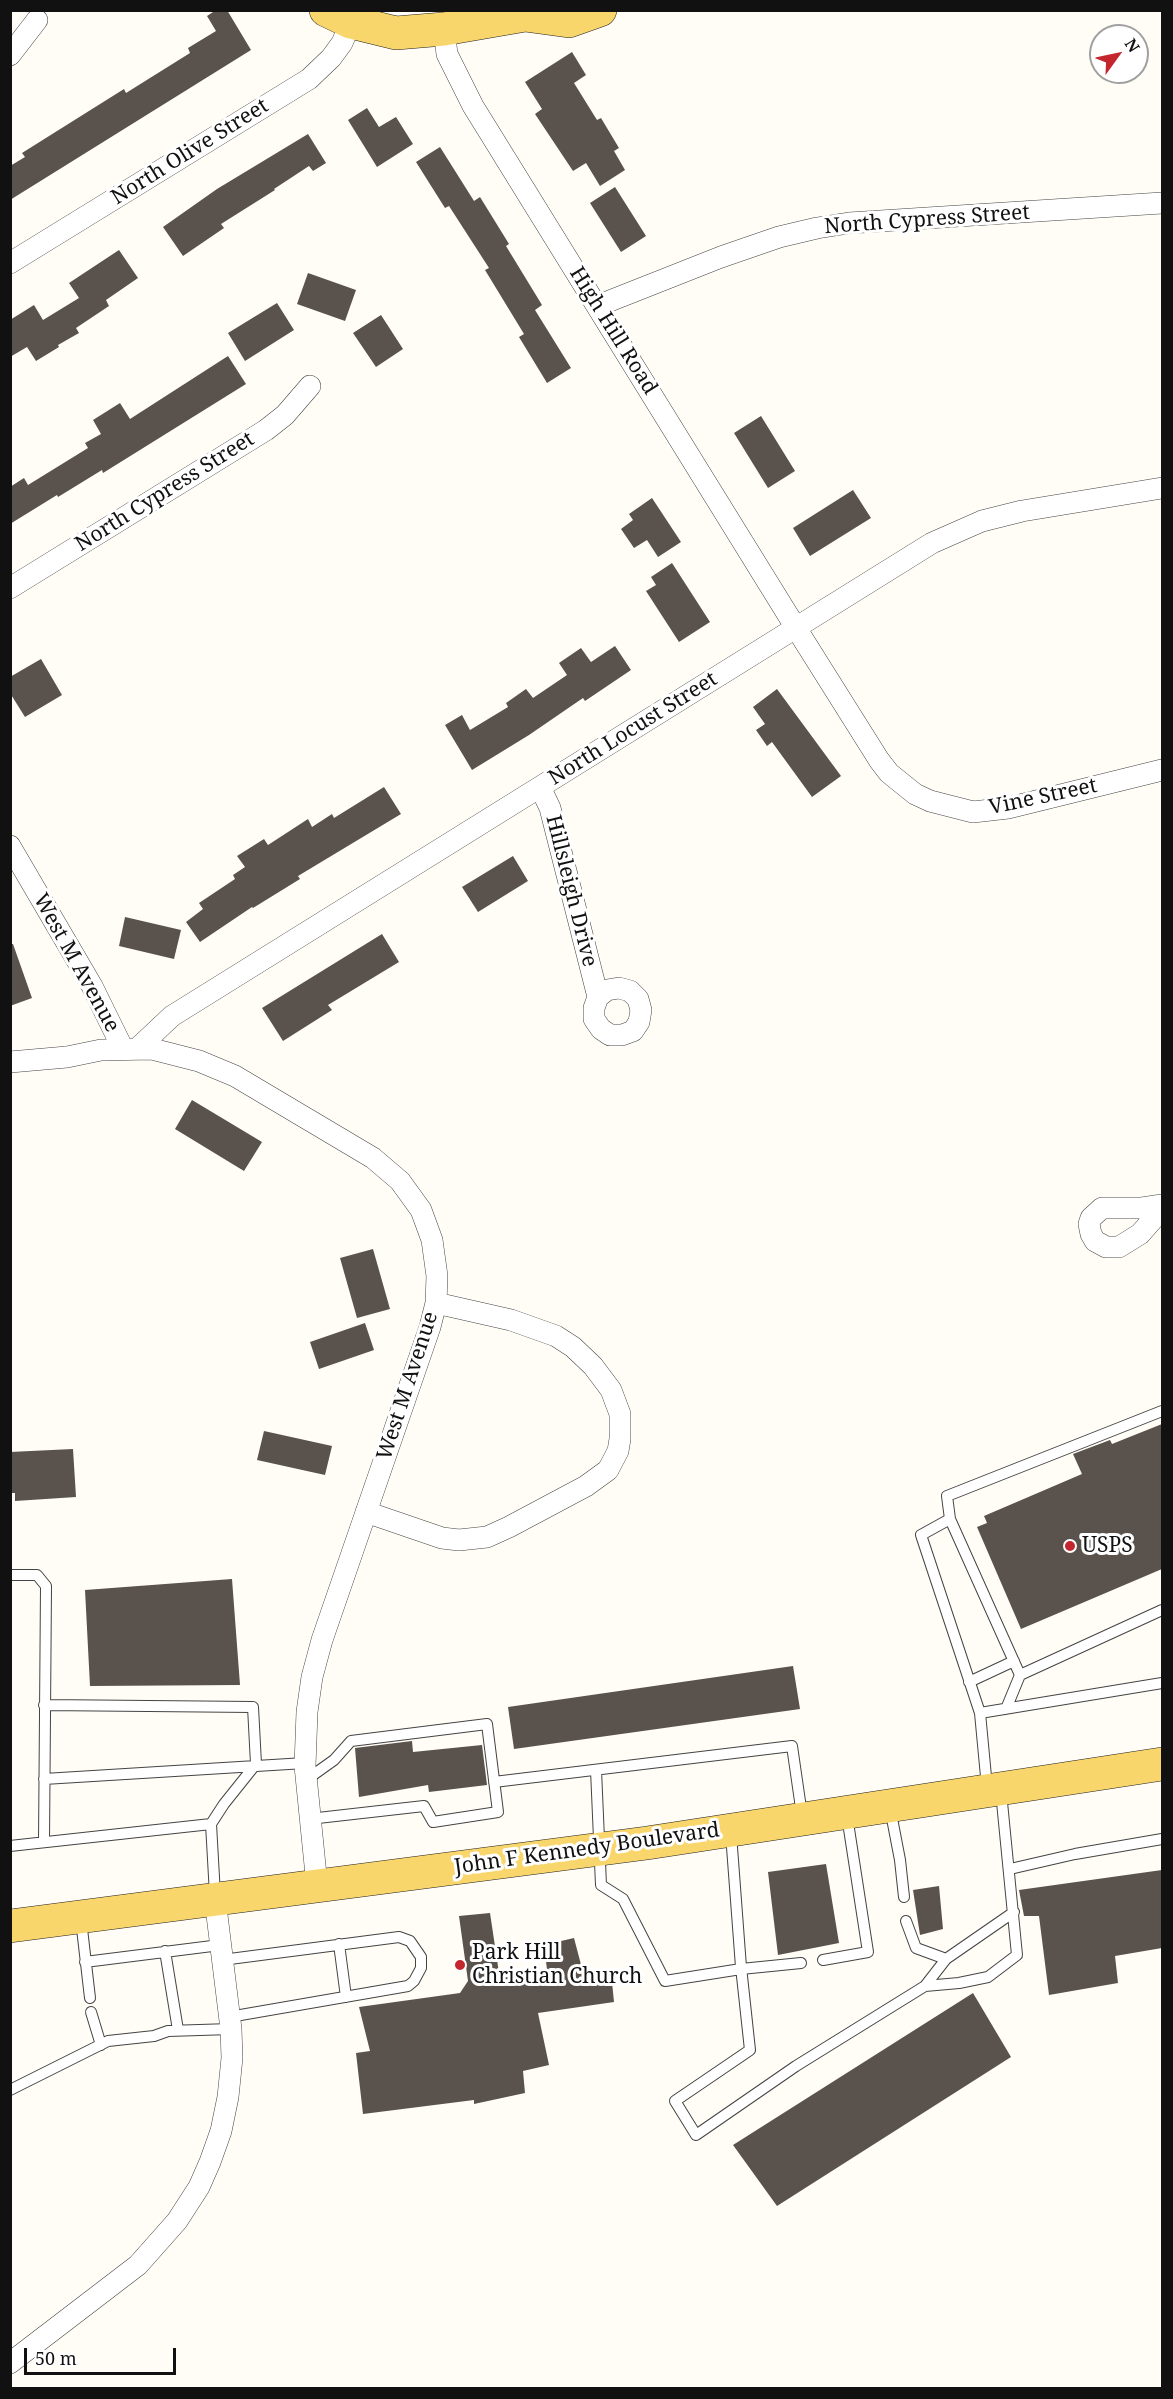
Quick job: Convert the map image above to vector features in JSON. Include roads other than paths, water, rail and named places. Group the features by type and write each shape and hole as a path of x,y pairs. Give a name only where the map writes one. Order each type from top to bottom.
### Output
{"main road":[{"path":"338,16 396,33 444,29 528,13 569,21 600,10"},
{"name":"John F Kennedy Boulevard","path":"10,1926 601,1848 1162,1764"}],"street":[{"name":"North Olive Street","path":"10,263 309,79 331,58 342,42 338,16"},
{"path":"10,55 37,20"},
{"name":"High Hill Road","path":"444,29 447,54 473,106 796,628"},
{"name":"North Cypress Street","path":"597,306 721,257 779,237 817,228 849,223 1162,203"},
{"name":"North Cypress Street","path":"10,588 266,430 285,415 310,386"},
{"name":"North Locust Street","path":"130,1048 172,1016 932,543 982,521 1022,511 1162,488"},
{"name":"Vine Street","path":"796,628 879,760 903,786 930,801 973,812 1008,808 1162,770"},
{"name":"Hillsleigh Drive","path":"540,787 550,808 598,997"},
{"name":"West M Avenue","path":"10,846 130,1048 167,1052 199,1061 235,1076 373,1158 400,1181 421,1210 432,1240 437,1276 436,1303 430,1328 322,1640 312,1677 307,1712 305,1772 317,1886"},
{"path":"10,1062 130,1048"},
{"path":"366,1512 442,1538 459,1540 487,1537 586,1486 608,1470 618,1451 620,1414 611,1390 592,1365 573,1347 556,1336 511,1320 436,1303"},
{"path":"10,2363 138,2265 160,2242 186,2208 210,2162 221,2131 228,2097 232,2058 215,1899"}],"lane":[{"path":"1020,1675 950,1519 947,1496 967,1486 1162,1411"},
{"path":"925,1986 959,1983 988,1977 1017,1954 1010,1869 980,1713 921,1535 950,1519"},
{"path":"10,1575 37,1575 46,1586 44,1842"},
{"path":"1006,1709 1020,1675 1162,1610"},
{"path":"969,1682 1014,1661"},
{"path":"980,1713 1162,1683"},
{"path":"44,1705 253,1707 256,1764 211,1824 215,1899"},
{"path":"44,1779 256,1764 305,1772 334,1760 351,1741 487,1724 498,1812 433,1822 424,1806 309,1819"},
{"path":"494,1782 792,1746 802,1818"},
{"path":"597,1770 601,1885 623,1899 665,1981 741,1969 801,1964"},
{"path":"889,1805 900,1860 904,1897"},
{"path":"823,1960 868,1952 846,1811"},
{"path":"10,1846 211,1824"},
{"path":"731,1829 741,1969 750,2050 675,2102 696,2135 796,2066 925,1986 946,1959 1014,1912"},
{"path":"1010,1869 1076,1854 1162,1839"},
{"path":"80,1917 90,1998"},
{"path":"906,1921 916,1948 946,1959"},
{"path":"10,2090 108,2042 230,2023 346,1997 408,1986 414,1981 421,1968 421,1957 410,1941 399,1937 221,1953 165,1951 85,1962"},
{"path":"339,1944 346,1997"},
{"path":"165,1951 178,2030"},
{"path":"91,2012 101,2045"}],"place":[{"name":"USPS","path":"1070,1546"},
{"name":"Park Hill Christian Church","path":"460,1965"}]}
